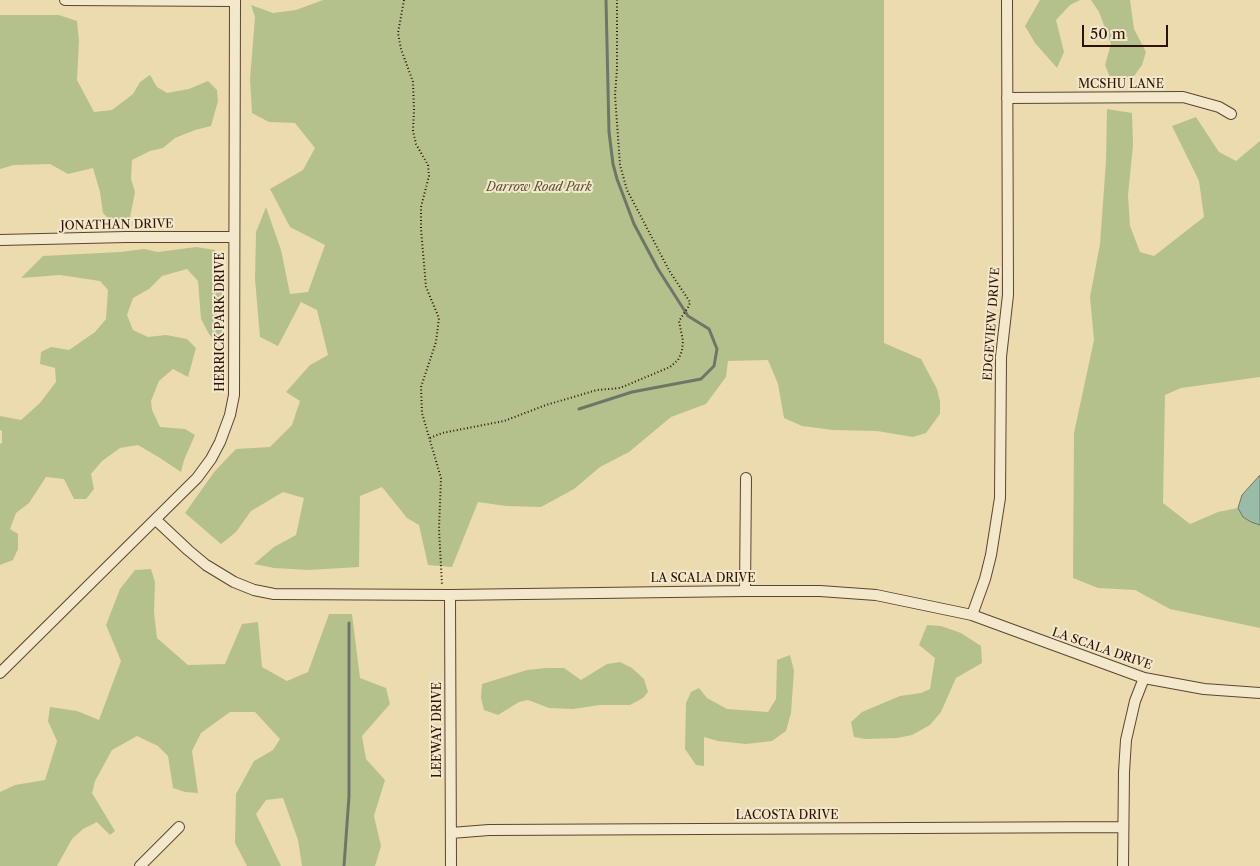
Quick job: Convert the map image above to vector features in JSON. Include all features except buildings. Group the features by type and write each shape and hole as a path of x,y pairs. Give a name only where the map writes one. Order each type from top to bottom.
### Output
{"street":[{"path":"65,0 235,1"},
{"name":"EDGEVIEW DRIVE","path":"972,615 991,555 1000,498 1001,356 1008,295 1007,0"},
{"name":"HERRICK PARK DRIVE","path":"0,673 197,478 211,459 220,442 230,415 234,395 235,1"},
{"name":"MCSHU LANE","path":"1007,98 1183,97 1220,106 1231,114"},
{"name":"JONATHAN DRIVE","path":"0,240 234,237"},
{"path":"745,591 746,478"},
{"name":"LA SCALA DRIVE","path":"156,520 206,565 234,582 254,590 274,594 446,595 820,591 876,595 972,615 1144,678 1204,689 1260,693"},
{"name":"LEEWAY DRIVE","path":"446,595 451,866"},
{"path":"1123,866 1122,827 1126,740 1135,701 1144,678"},
{"path":"140,866 180,827"},
{"name":"LACOSTA DRIVE","path":"451,833 498,830 1122,827"}],"path":[{"path":"404,0 398,32 412,82 413,131 416,144 428,165 429,176 421,207 421,229 426,287 439,318 436,342 421,386 422,413 441,478 439,529 446,595"},
{"path":"430,438 442,433 504,421 597,390 620,388 670,367 678,360 682,351 683,341 679,328 681,316 689,306 687,296 670,272 627,190 623,178 615,112 617,0"}],"green space":[{"name":"Darrow Road Park","path":"323,0 884,0 884,343 921,359 937,389 940,401 940,414 926,433 913,437 877,431 833,430 802,426 784,418 778,384 768,360 728,361 726,377 706,404 671,417 629,452 600,467 574,489 541,507 506,506 478,502 452,567 428,565 419,525 407,518 382,487 360,496 359,567 309,570 274,568 254,564 274,547 296,535 304,498 283,492 251,511 236,532 221,544 185,513 215,471 236,449 270,447 292,425 300,401 286,392 310,365 328,355 317,310 301,302 278,346 260,337 255,279 256,232 266,207 281,250 290,294 308,292 325,245 290,227 270,189 303,170 315,148 295,123 269,122 252,113 250,79 255,17 251,5 273,13 296,10"},
{"path":"1040,0 1080,0 1070,5 1056,20 1064,52 1057,68 1035,43 1025,26"},
{"path":"1091,0 1130,0 1134,29 1146,52 1142,65 1132,79 1112,82 1105,65 1111,44 1099,12"},
{"path":"0,15 59,15 77,21 79,41 77,80 94,112 112,110 133,94 140,82 150,75 157,87 167,93 189,89 208,81 217,90 218,101 211,126 175,138 163,148 150,151 132,160 131,179 135,192 129,223 111,221 103,213 100,192 93,168 68,174 50,164 14,165 0,169"},
{"path":"1107,109 1132,113 1133,145 1128,195 1130,226 1140,252 1154,256 1204,217 1199,181 1172,126 1196,117 1219,152 1236,161 1260,141 1260,377 1181,388 1165,395 1163,503 1190,524 1218,512 1238,508 1243,517 1260,525 1260,628 1170,609 1135,590 1098,588 1073,578 1074,433 1094,340 1090,297 1100,244 1106,161"},
{"path":"196,247 215,250 225,311 222,338 219,346 209,334 201,319 198,281 187,269 162,276 149,289 133,298 127,315 133,330 148,337 166,335 187,339 196,348 188,377 173,369 159,381 151,401 152,410 160,427 185,429 195,435 181,472 138,445 120,448 102,461 91,474 94,489 86,499 74,499 64,479 46,477 29,503 16,513 10,529 18,534 18,549 13,560 0,565 0,444 2,443 2,431 0,430 0,416 21,420 40,403 56,382 55,368 40,364 41,352 51,347 69,350 95,332 106,319 108,290 100,281 60,275 21,278 43,256 144,249 158,252"},
{"path":"151,569 155,582 154,612 157,638 188,665 225,664 242,624 258,622 262,667 287,681 308,672 329,614 352,614 360,678 386,688 390,704 362,736 366,759 385,780 374,816 381,846 375,866 302,866 298,840 283,798 266,800 256,814 281,866 247,866 235,843 236,794 254,761 273,750 280,739 255,712 230,712 201,733 192,751 198,793 185,792 173,788 168,756 158,746 137,736 112,750 95,781 92,793 115,831 110,835 97,822 83,829 72,839 57,866 0,866 0,792 15,785 45,780 57,741 48,721 50,707 77,711 99,720 121,661 106,625 120,589 135,570"},
{"path":"927,625 941,626 961,633 981,646 982,663 956,678 941,712 930,725 912,735 897,738 865,739 854,737 851,722 862,712 900,696 921,693 930,689 935,658 919,645"},
{"path":"790,655 794,671 791,713 786,731 772,741 746,744 718,741 704,737 704,766 696,765 685,749 686,703 691,692 699,688 707,698 727,709 768,712 776,699 777,660"},
{"path":"620,662 632,668 644,679 648,692 643,698 630,705 600,705 573,709 549,708 528,700 519,702 498,715 484,710 481,698 482,684 527,670 546,668 564,668 581,680 607,664"}],"shaded area":[{"path":"1260,475 1260,525 1243,517 1238,508 1242,495"}],"waterway":[{"path":"579,409 632,392 701,379 714,366 717,349 709,329 688,316 658,269 634,224 617,179 609,132 606,0"},
{"path":"344,866 349,796 349,623"}]}
